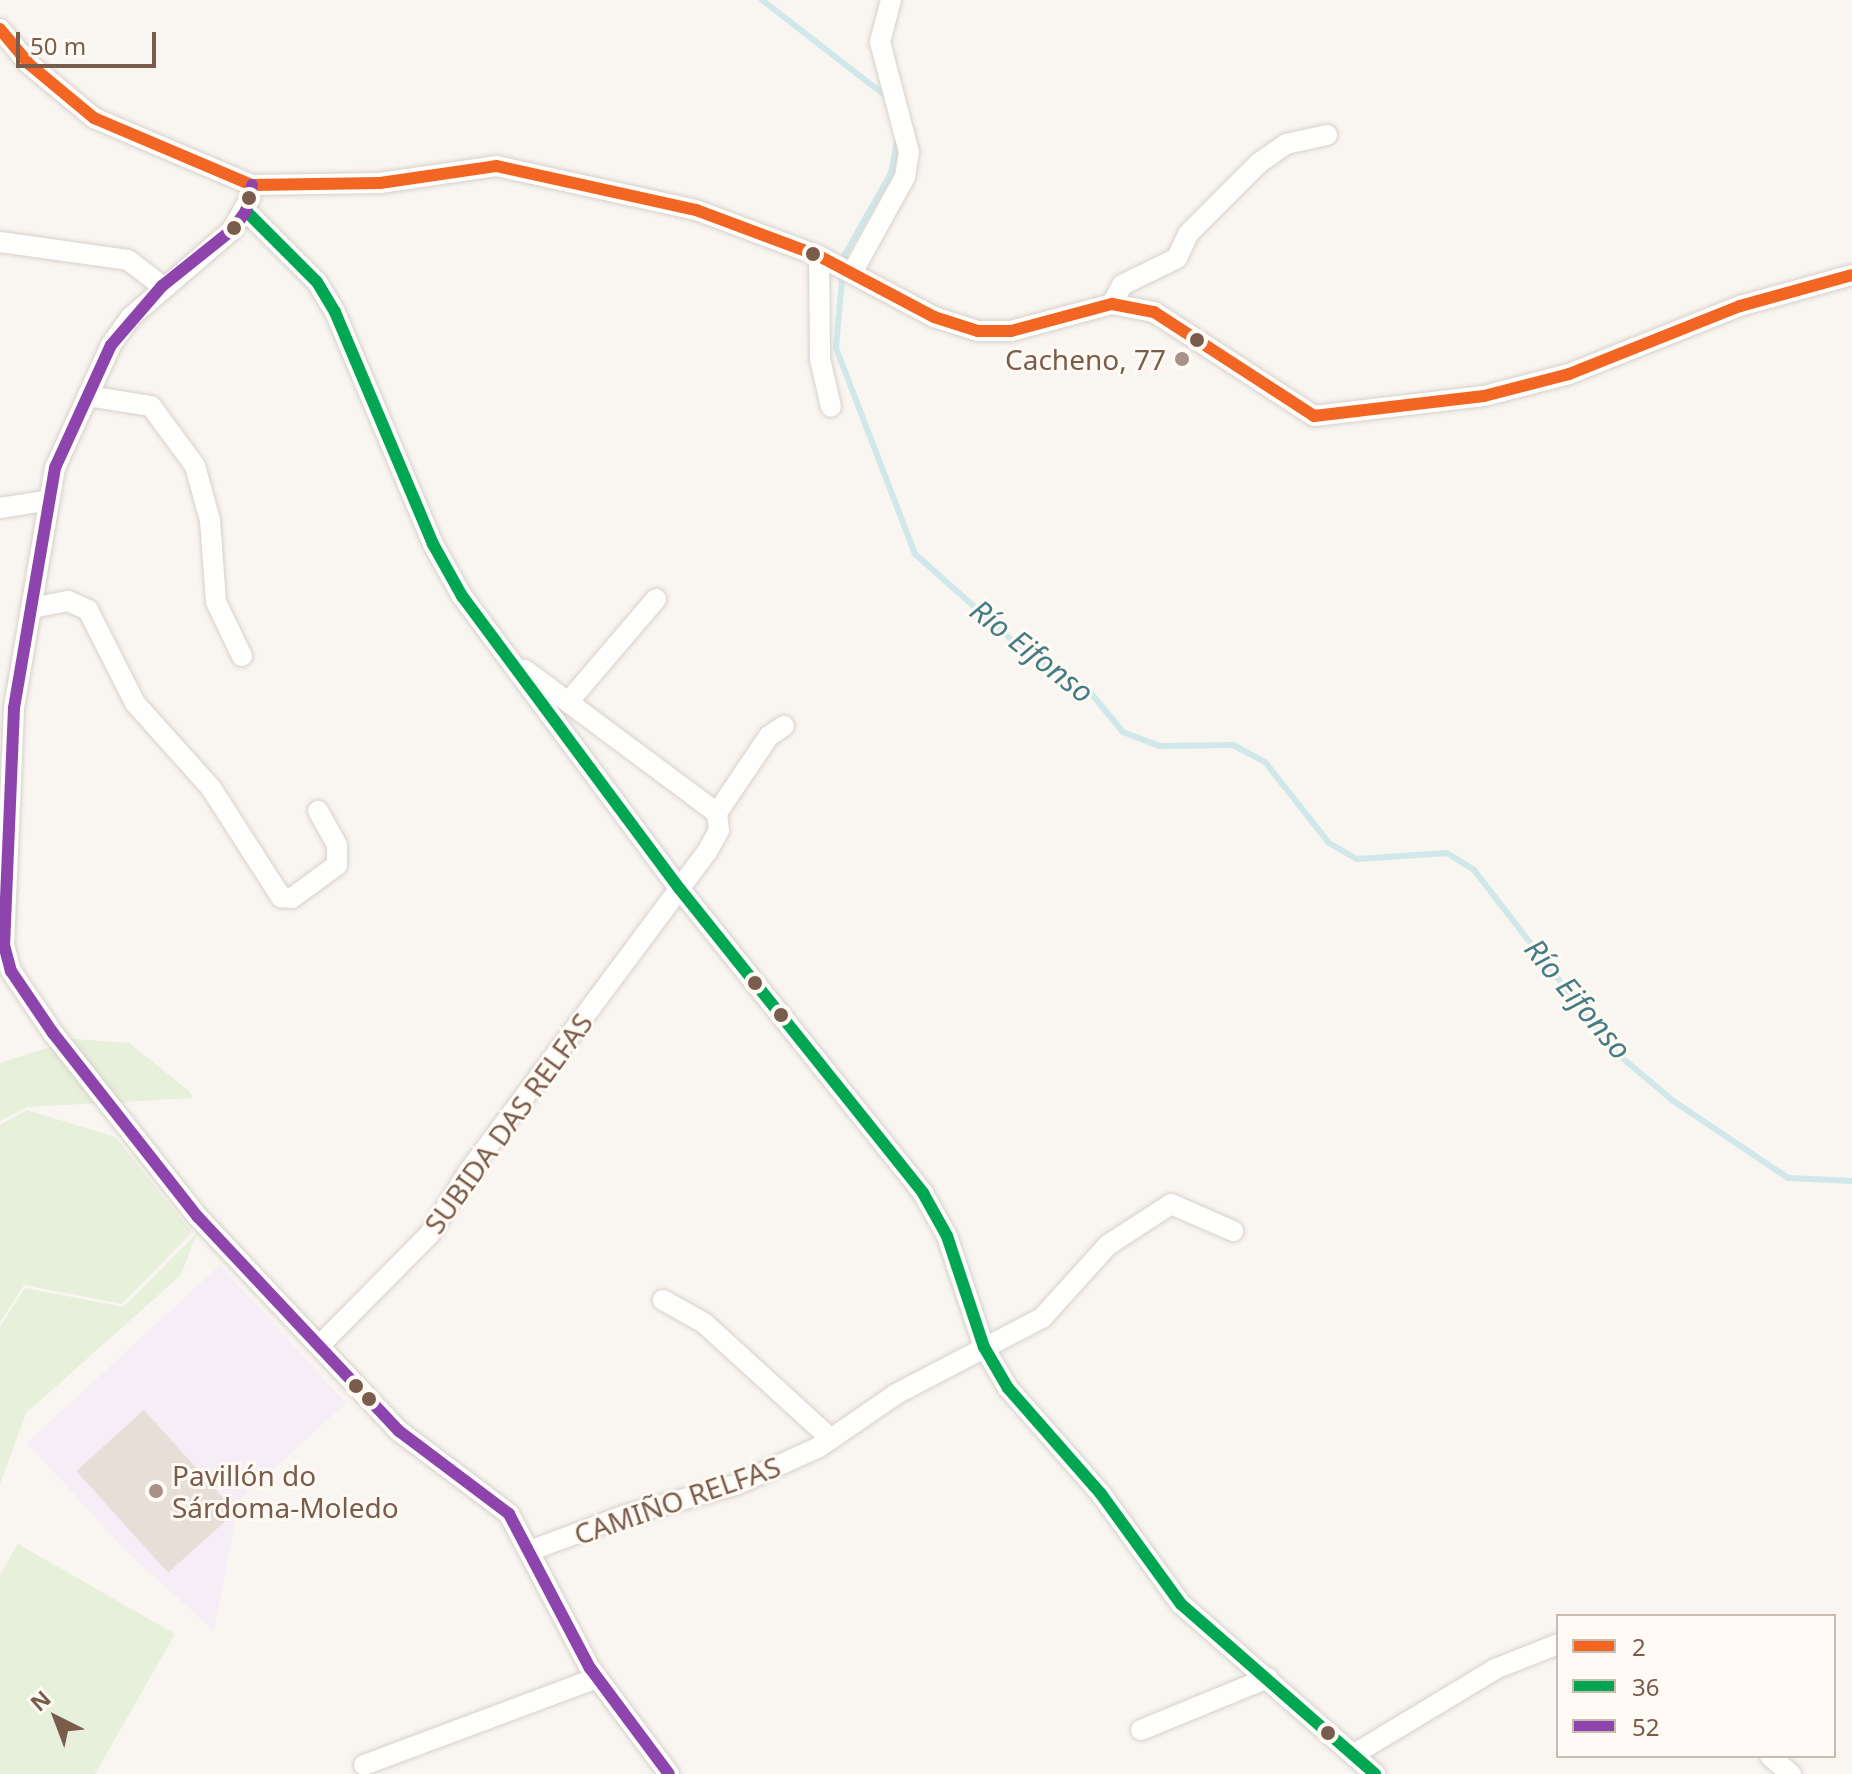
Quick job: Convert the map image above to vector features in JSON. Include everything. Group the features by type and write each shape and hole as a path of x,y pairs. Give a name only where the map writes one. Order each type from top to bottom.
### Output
{"street":[{"path":"848,271 905,177 909,152 880,42 891,0"},
{"path":"0,29 29,64 94,118 252,185 380,183 496,166 696,210 819,256 934,317 978,331 1011,331 1112,304 1154,312 1298,409 1333,418 1484,396 1569,374 1740,306 1852,275"},
{"path":"1112,304 1122,285 1177,258 1188,234 1259,163 1286,144 1327,135"},
{"path":"252,185 246,211 219,242 162,286 111,345 45,501 32,608 14,708 2,918 11,971 53,1033 198,1217 399,1431 509,1514 532,1550 597,1678 669,1774"},
{"path":"246,211 317,282 335,312 440,558 679,888 923,1193 947,1236 984,1347 1008,1388 1101,1494 1181,1604 1356,1753 1375,1774"},
{"path":"0,242 128,260 162,286"},
{"path":"819,256 820,359 831,407"},
{"path":"88,396 151,406 195,466 210,520 216,602 242,656"},
{"path":"0,508 45,501"},
{"path":"569,701 656,599"},
{"path":"32,608 68,601 88,610 135,703 211,788 281,897 292,898 337,865 337,845 318,811"},
{"path":"516,665 569,701 717,813"},
{"name":"SUBIDA DAS RELFAS","path":"320,1345 429,1235 469,1171 719,830 717,813 769,736 784,726"},
{"name":"CAMIÑO RELFAS","path":"532,1550 626,1515 736,1485 831,1439 896,1394 1042,1318 1108,1245 1171,1204 1233,1231"},
{"path":"663,1300 704,1323 831,1439"},
{"path":"1356,1753 1495,1669 1556,1645"},
{"path":"364,1765 597,1678"},
{"path":"1141,1730 1268,1678"},
{"path":"1772,1758 1791,1774"}],"shaded area":[{"path":"220,1265 346,1403 239,1501 214,1631 126,1551 27,1443"}],"green space":[{"path":"74,1039 129,1043 190,1092 193,1098 27,1107 0,1121 0,1063"},
{"path":"27,1110 115,1137 192,1232 122,1304 24,1285 0,1322 0,1125"},
{"path":"197,1233 181,1275 26,1413 0,1484 0,1327 25,1288 123,1307"},
{"path":"18,1544 175,1634 95,1774 0,1774 0,1575"}],"building":[{"name":"Pavillón do Sárdoma-Moledo","path":"144,1410 236,1512 168,1573 76,1471"}],"waterway":[{"name":"Río Eifonso","path":"762,0 887,97"},
{"name":"Río Eifonso","path":"898,137 891,173 844,256 836,348 915,554 1030,656 1085,686 1123,732 1160,746 1233,745 1265,762 1329,843 1357,859 1447,853 1474,870 1614,1051 1672,1100 1788,1178 1852,1181"}],"transit line":[{"name":"2","path":"0,29 29,64 94,118 252,185 380,183 496,166 696,210 819,256 934,317 978,331 1011,331 1112,304 1154,312 1314,416 1484,396 1569,374 1740,306 1852,275"},
{"name":"52","path":"252,185 246,211 232,230 162,286 111,345 55,468 14,708 4,945 11,971 53,1033 198,1217 399,1431 509,1514 590,1668 669,1774"},
{"name":"36","path":"246,211 317,282 335,312 433,544 462,596 679,888 923,1193 947,1236 984,1347 1008,1388 1101,1494 1181,1604 1375,1774"}],"place":[{"name":"Cacheno, 77","path":"1182,359"},
{"name":"Pavillón do Sárdoma-Moledo","path":"156,1491"}]}
